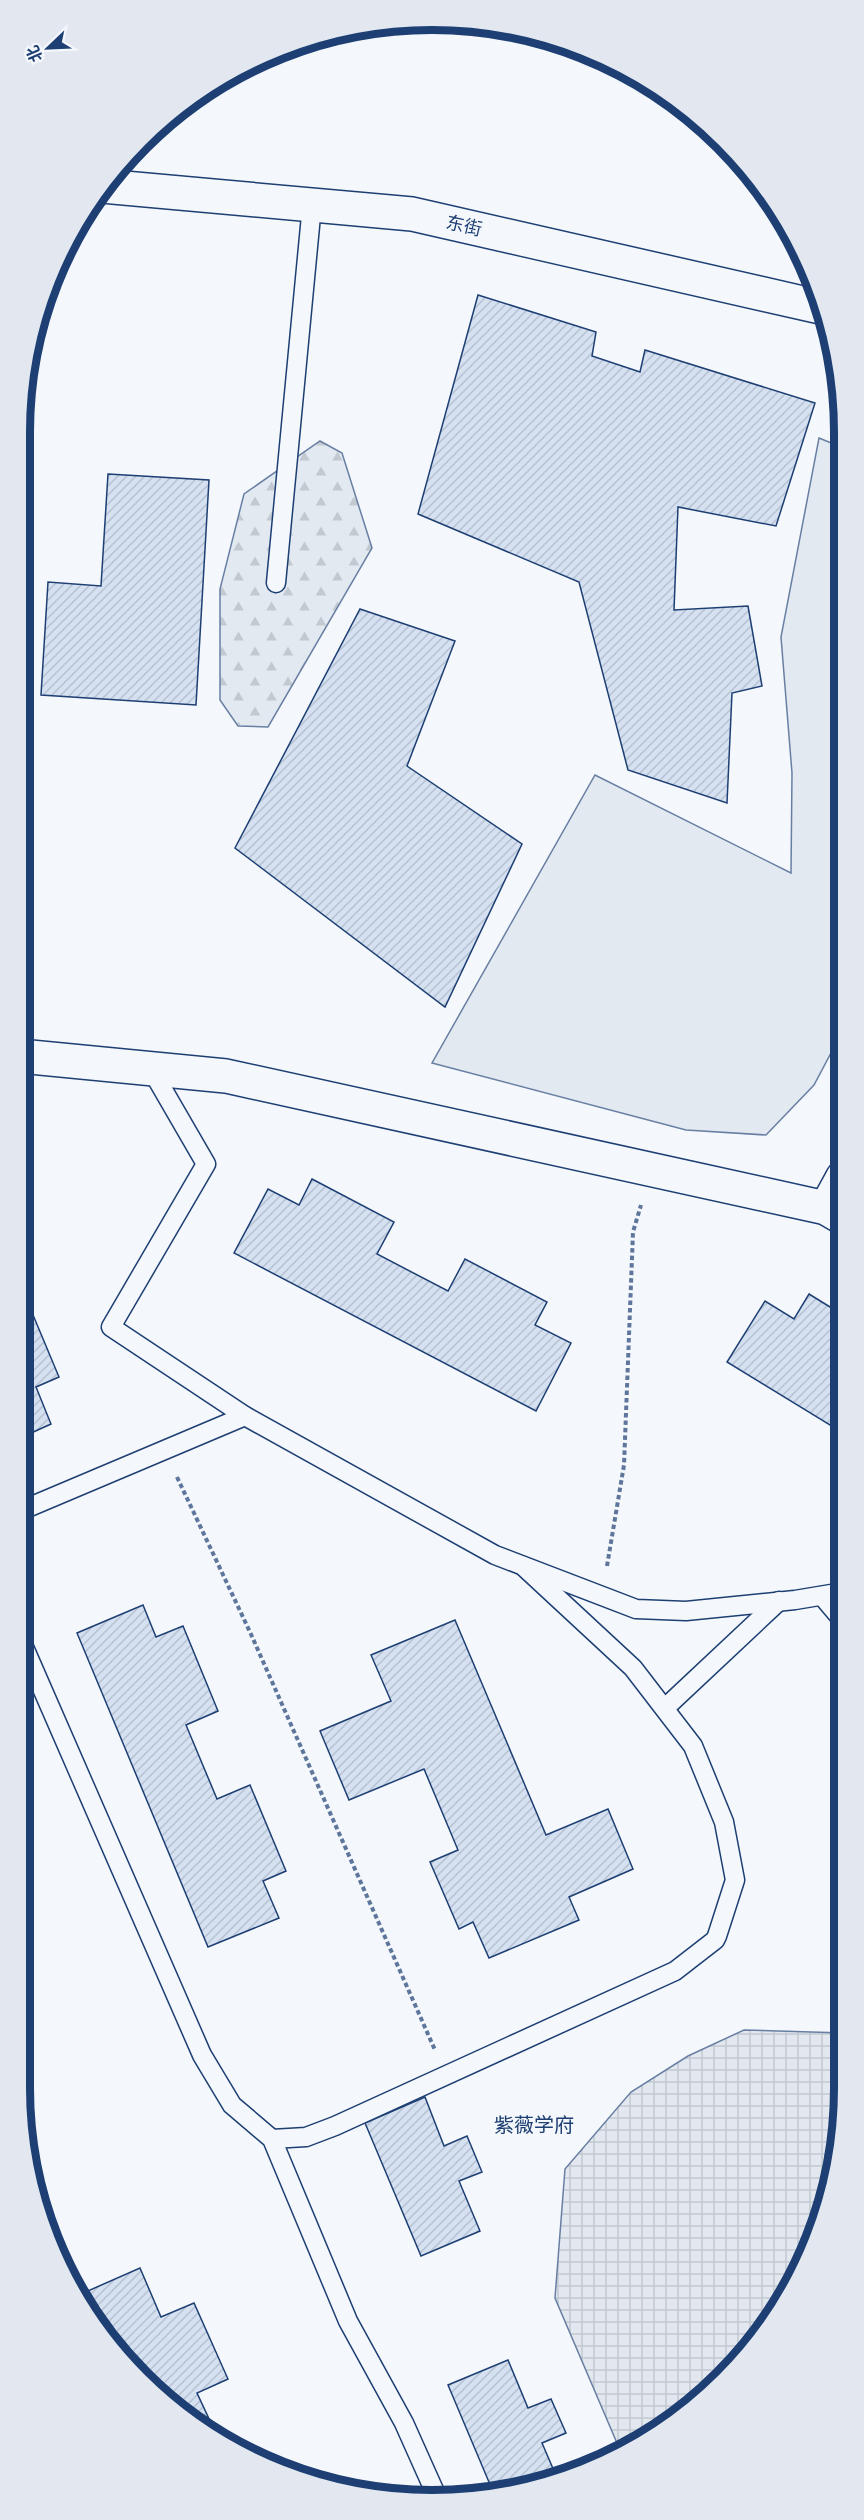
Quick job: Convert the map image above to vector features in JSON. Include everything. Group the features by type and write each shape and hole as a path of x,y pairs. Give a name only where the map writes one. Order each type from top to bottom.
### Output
{"street":[{"name":"东街","path":"113,187 412,214 814,306"},
{"path":"30,1057 226,1076 834,1213"}],"lane":[{"path":"276,583 312,205"},
{"path":"151,1069 207,1164 111,1327 244,1416 495,1555 602,1597 636,1609 687,1611 834,1594"},
{"path":"30,1507 244,1416"},
{"path":"272,2139 306,2138 446,2076 675,1971 715,1940 735,1880 724,1822 693,1746 633,1668 523,1566"},
{"path":"822,1596 834,1611"},
{"path":"664,1708 779,1601"},
{"path":"30,1661 202,2055 232,2105 272,2139 348,2321 404,2423 434,2490"}],"path":[{"path":"602,1597 624,1465 633,1232 651,1170"},
{"path":"164,1450 250,1632 446,2076"}],"green space":[{"path":"819,438 834,444 834,1047 814,1085 766,1135 686,1130 432,1063 595,775 791,873 792,773 781,637"},
{"path":"320,441 342,453 372,548 268,727 238,726 220,700 220,589 244,494"}],"shaded area":[{"path":"744,2030 834,2033 831,2140 820,2192 803,2242 780,2289 751,2333 716,2372 677,2407 618,2445 555,2298 565,2169 631,2092 688,2056"}],"building":[{"path":"478,295 596,332 592,356 640,372 645,350 815,403 776,526 678,507 674,610 748,606 762,686 732,693 727,803 628,770 579,582 418,514"},
{"path":"108,474 209,480 196,705 41,695 48,582 101,586"},
{"path":"360,609 455,641 407,766 522,844 445,1007 235,848"},
{"path":"312,1179 394,1222 377,1254 448,1291 465,1259 547,1302 535,1325 571,1343 536,1411 234,1253 268,1189 299,1205"},
{"path":"809,1294 834,1309 834,1427 727,1362 765,1301 794,1319"},
{"path":"30,1308 59,1377 36,1387 51,1424 30,1433"},
{"path":"143,1605 156,1637 183,1626 218,1711 186,1725 217,1799 250,1785 286,1871 263,1881 279,1918 208,1947 77,1633"},
{"path":"455,1620 546,1835 608,1809 633,1869 569,1897 579,1920 489,1958 473,1922 459,1929 430,1862 458,1850 424,1769 349,1800 320,1731 391,1701 371,1655"},
{"path":"425,2097 444,2146 467,2136 482,2172 459,2181 480,2231 421,2256 365,2123"},
{"path":"140,2268 161,2317 194,2303 228,2379 197,2393 211,2423 187,2407 148,2372 113,2333 86,2292"},
{"path":"508,2360 528,2408 551,2399 566,2433 542,2443 554,2471 491,2486 448,2385"}],"district":[{"name":"紫薇学府","path":"534,2125"}]}
